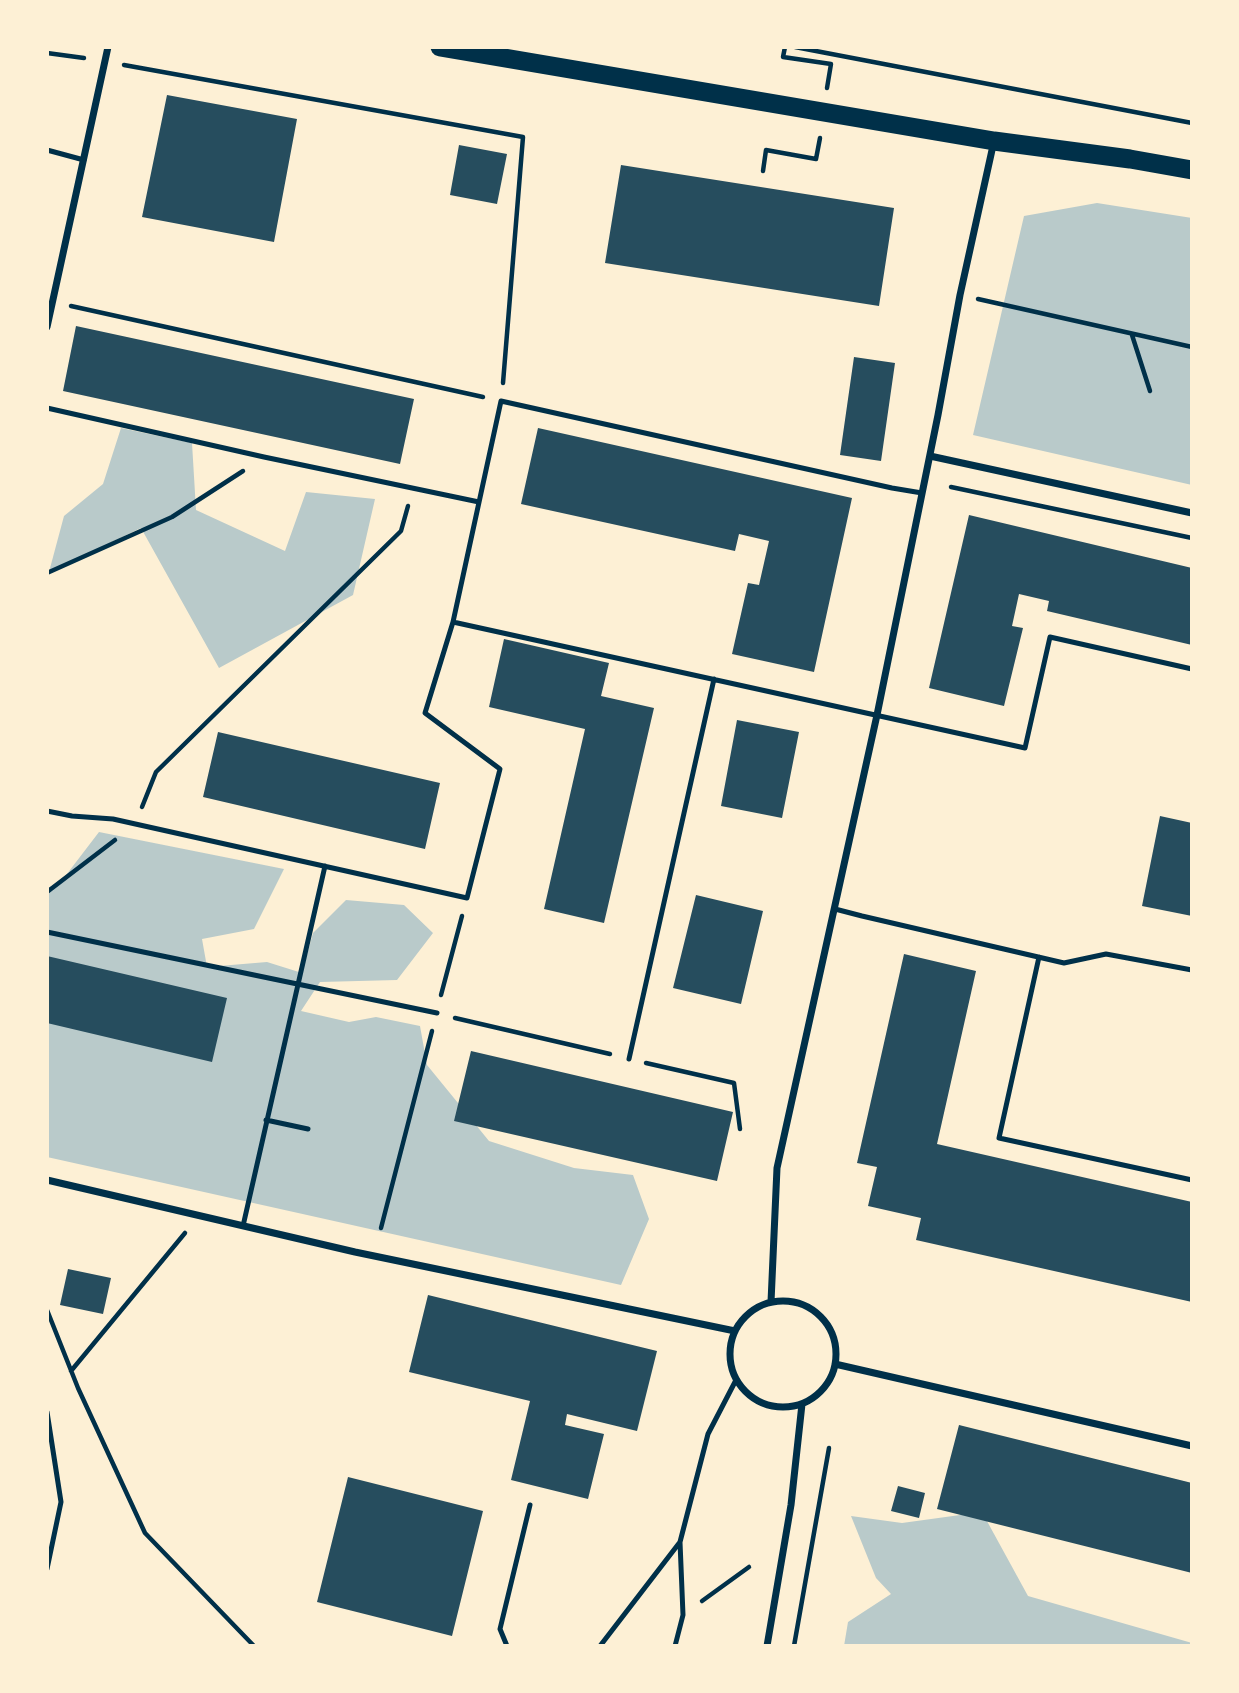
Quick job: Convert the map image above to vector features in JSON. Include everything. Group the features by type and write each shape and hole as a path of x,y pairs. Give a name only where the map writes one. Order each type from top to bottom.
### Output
{"highway":[{"path":"440,47 994,141 1192,170"}],"street":[{"path":"47,327 108,47"},
{"path":"771,1302 777,1168 877,715 960,295 994,141"},
{"path":"930,456 1192,513"},
{"path":"47,1180 355,1252 735,1331"},
{"path":"789,1301 806,1306 820,1316 830,1330 836,1347 835,1364 829,1381 803,1404 772,1406 758,1401 736,1380 730,1364 730,1347 735,1331 744,1317 756,1307 771,1302 789,1301"},
{"path":"835,1364 1192,1447"},
{"path":"767,1646 803,1404"}],"lane":[{"path":"47,150 84,160"},
{"path":"47,811 113,819 467,898 500,769 425,713 453,622 501,401 922,493"},
{"path":"47,408 479,502"},
{"path":"453,622 1026,748 1050,638 1192,669"},
{"path":"629,1059 715,680"},
{"path":"243,1226 325,866"},
{"path":"835,909 1064,963 1107,954 1192,970"},
{"path":"47,932 437,1013"},
{"path":"1039,957 999,1138 1192,1180"},
{"path":"266,1120 308,1129"},
{"path":"675,1646 682,1615 680,1542 708,1434 736,1380"},
{"path":"47,1412 61,1502 47,1569"},
{"path":"507,1646 500,1629 530,1505"},
{"path":"600,1646 680,1542"}],"path":[{"path":"785,47 783,57 831,64"},
{"path":"795,47 1192,123"},
{"path":"47,53 523,137 501,401 62,304"},
{"path":"763,171 766,150 816,159"},
{"path":"960,295 1192,347"},
{"path":"1132,334 1150,391"},
{"path":"47,573 172,517 264,457"},
{"path":"47,892 135,824 156,772 401,531 412,488"},
{"path":"951,488 1192,538"},
{"path":"381,1228 467,898"},
{"path":"437,1013 734,1083 740,1129"},
{"path":"71,1371 199,1216"},
{"path":"47,1310 71,1371 145,1533 254,1646"},
{"path":"794,1646 829,1448"},
{"path":"682,1615 749,1567"}],"shaded area":[{"path":"1097,203 1192,218 1192,485 973,435 1024,216"},
{"path":"121,428 192,443 196,510 285,551 306,492 375,499 353,595 219,668 141,528 49,572 64,516 103,484"},
{"path":"99,832 284,869 254,929 202,939 207,967 267,962 302,973 313,933 346,900 404,905 433,933 397,980 320,982 301,1011 349,1022 376,1017 420,1026 427,1065 489,1141 574,1168 633,1175 649,1219 621,1285 47,1157 47,888 60,883"},
{"path":"982,1512 1028,1596 1192,1643 1192,1646 844,1646 848,1622 891,1594 876,1578 851,1516 902,1523"}],"building":[{"path":"167,95 297,119 274,242 142,217"},
{"path":"459,145 507,154 497,204 450,195"},
{"path":"621,165 894,208 879,306 605,263"},
{"path":"76,326 414,399 400,464 63,391"},
{"path":"854,357 895,363 881,461 840,455"},
{"path":"538,428 852,498 814,672 732,654 748,583 759,585 769,541 739,534 735,551 521,504"},
{"path":"969,515 1192,568 1192,645 1047,611 1049,601 1019,594 1012,626 1023,628 1004,706 929,688"},
{"path":"504,639 609,663 601,696 654,708 604,923 544,909 585,729 489,707"},
{"path":"737,720 799,732 782,818 721,806"},
{"path":"218,732 440,783 425,849 203,797"},
{"path":"1160,816 1192,823 1192,916 1142,906"},
{"path":"696,895 763,911 741,1004 673,988"},
{"path":"904,954 976,971 937,1144 1192,1202 1192,1302 916,1240 921,1218 868,1206 877,1167 857,1163"},
{"path":"47,956 227,998 212,1062 47,1023"},
{"path":"471,1051 733,1112 717,1181 454,1121"},
{"path":"68,1269 111,1278 103,1314 60,1305"},
{"path":"428,1295 657,1351 637,1431 567,1414 565,1425 604,1434 588,1499 511,1480 530,1401 409,1372"},
{"path":"959,1425 1192,1483 1192,1573 937,1509"},
{"path":"348,1477 483,1511 452,1636 317,1602"},
{"path":"898,1486 925,1493 919,1518 891,1511"}]}
